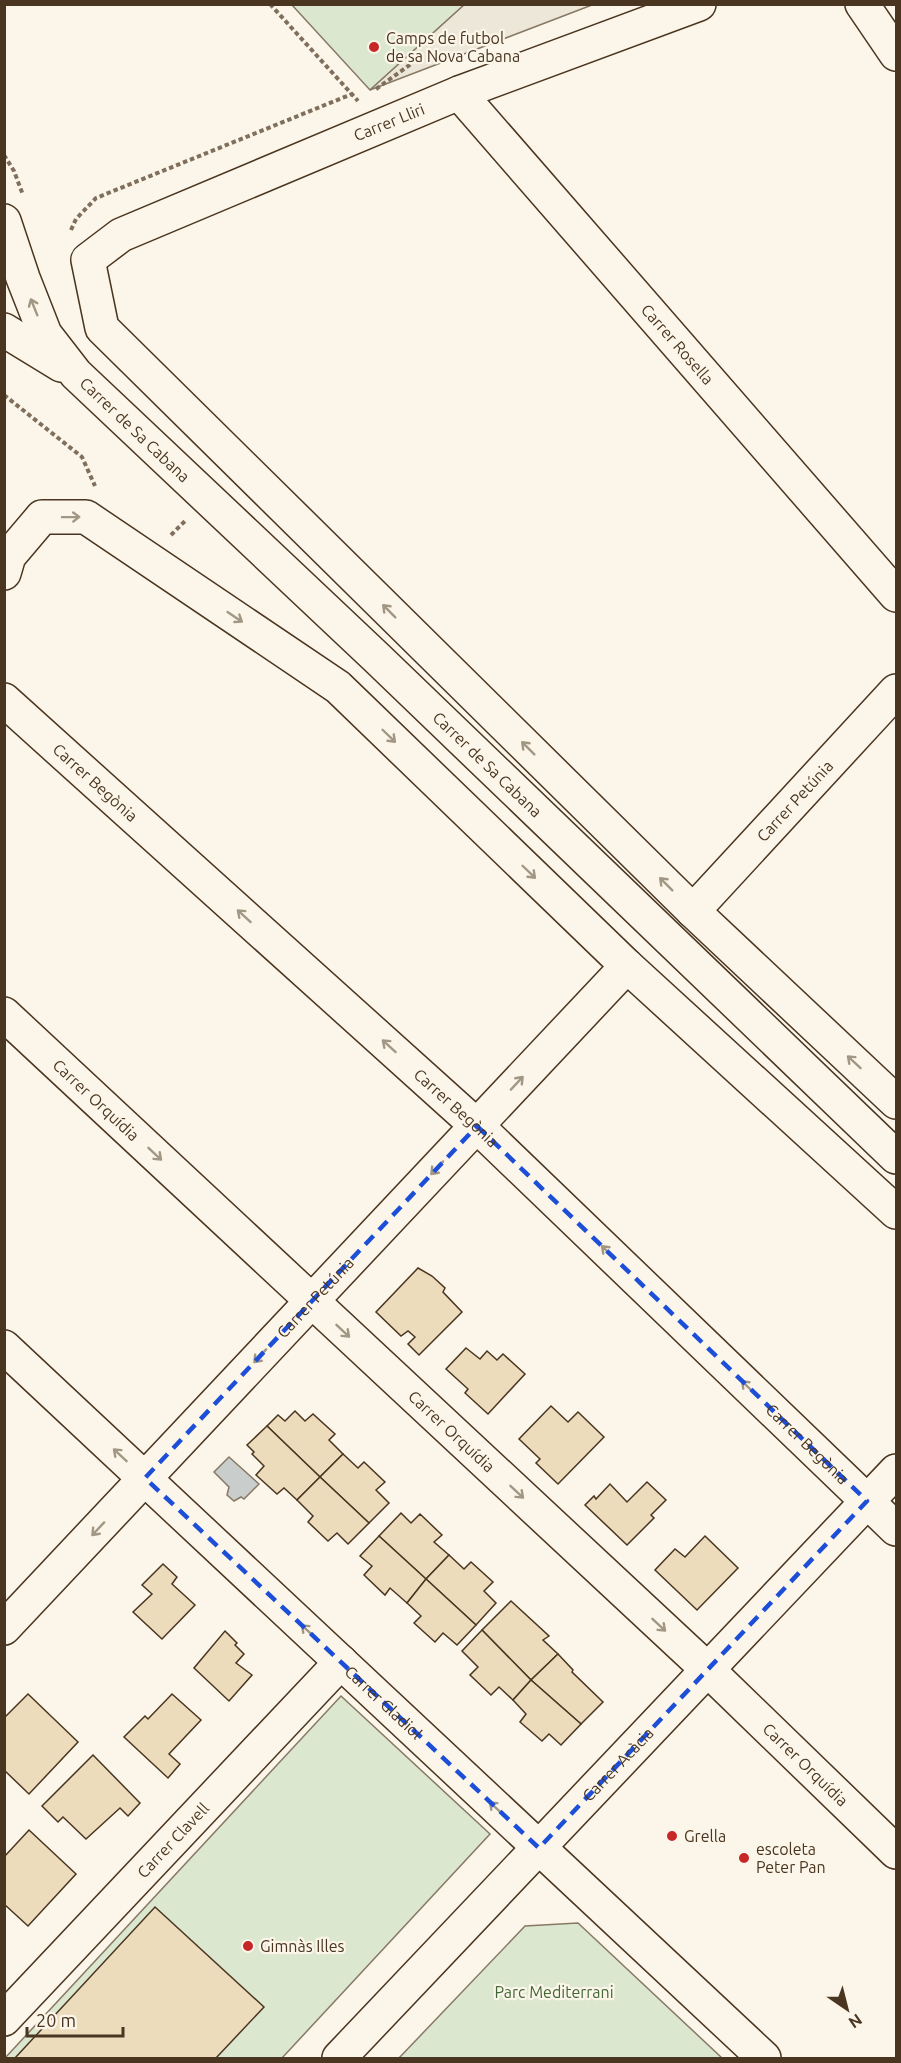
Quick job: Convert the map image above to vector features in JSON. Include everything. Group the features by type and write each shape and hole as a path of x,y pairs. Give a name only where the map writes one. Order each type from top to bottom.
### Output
{"street":[{"name":"Carrer Lliri","path":"693,911 102,328 88,260 121,235 459,93 699,4"},
{"path":"862,4 897,54"},
{"name":"Carrer Rosella","path":"459,93 897,595"},
{"name":"Carrer de Sa Cabana","path":"4,220 45,334 76,374 386,667 897,1157"},
{"name":"Carrer de Sa Cabana","path":"4,330 76,374"},
{"path":"7,565 42,517 86,517 338,687 627,966 897,1212"},
{"name":"Carrer Petúnia","path":"693,911 897,691"},
{"name":"Carrer Begònia","path":"4,700 477,1126 897,1529"},
{"path":"693,911 897,1102"},
{"name":"Carrer Petúnia","path":"4,1628 627,966"},
{"name":"Carrer Orquídia","path":"4,1014 708,1670 897,1852"},
{"name":"Carrer Gladiol","path":"4,1347 764,2058"},
{"name":"Carrer Acàcia","path":"339,2058 897,1471"},
{"name":"Carrer Clavell","path":"4,2019 341,1662"}],"path":[{"path":"270,4 359,102 411,64"},
{"path":"69,234 76,219 96,198 352,94"},
{"path":"4,395 82,457 96,488"}],"highlighted area":[{"path":"477,1126 867,1501 539,1848 145,1478"}],"green space":[{"name":"Camps de futbol de sa Nova Cabana","path":"292,5 464,5 370,90"},
{"name":"Gimnàs Illes","path":"341,1696 490,1834 282,2058 5,2058"},
{"name":"Parc Mediterrani","path":"578,1923 722,2058 399,2058 525,1926"}],"shaded area":[{"path":"464,4 592,5 370,90"},
{"path":"229,1457 259,1484 244,1499 241,1497 234,1501 227,1495 229,1487 214,1472"}],"building":[{"path":"418,1268 432,1276 445,1288 443,1292 462,1312 419,1355 408,1344 415,1337 408,1331 401,1336 376,1312"},
{"path":"466,1348 480,1359 487,1351 497,1360 503,1354 525,1374 488,1414 465,1393 468,1389 446,1369"},
{"path":"551,1406 568,1422 578,1412 604,1437 558,1484 536,1463 540,1459 519,1439"},
{"path":"295,1411 305,1421 313,1414 335,1434 329,1440 343,1454 320,1477 267,1426 278,1415 285,1421"},
{"path":"267,1426 320,1477 297,1500 284,1488 277,1494 256,1475 264,1466 247,1445"},
{"path":"343,1454 358,1468 364,1462 385,1482 376,1490 389,1503 369,1523 320,1477"},
{"path":"320,1477 369,1523 348,1544 337,1533 328,1541 308,1522 313,1516 297,1500"},
{"path":"647,1482 666,1500 651,1515 654,1518 627,1545 585,1505 594,1496 596,1499 610,1484 627,1502"},
{"path":"401,1513 411,1523 420,1514 442,1535 434,1542 449,1555 426,1579 379,1536"},
{"path":"379,1536 426,1579 407,1603 390,1588 385,1595 364,1575 372,1566 360,1556"},
{"path":"705,1536 738,1568 697,1610 655,1570 675,1549 685,1557"},
{"path":"449,1555 464,1569 471,1562 493,1582 484,1591 496,1603 476,1625 426,1579"},
{"path":"163,1564 177,1577 172,1584 195,1605 162,1639 133,1612 152,1594 142,1585"},
{"path":"426,1579 476,1625 457,1645 443,1633 435,1642 414,1623 421,1616 407,1603"},
{"path":"511,1601 549,1636 543,1640 558,1654 531,1680 482,1630"},
{"path":"482,1630 531,1680 513,1700 499,1687 491,1695 470,1675 478,1667 462,1651"},
{"path":"225,1631 244,1654 236,1663 252,1675 229,1701 194,1668"},
{"path":"558,1654 573,1670 572,1672 603,1702 581,1724 531,1680"},
{"path":"531,1680 581,1724 561,1745 549,1734 542,1741 520,1722 526,1714 513,1700"},
{"path":"28,1694 78,1742 29,1794 4,1770 4,1718"},
{"path":"172,1694 201,1720 169,1754 180,1764 168,1778 124,1737 145,1716 148,1719"},
{"path":"93,1755 140,1803 128,1816 120,1808 86,1839 63,1817 58,1822 42,1806"},
{"path":"29,1830 76,1874 28,1926 4,1904 4,1857"},
{"path":"155,1907 264,2007 216,2058 15,2058"}],"place":[{"name":"Camps de futbol de sa Nova Cabana","path":"374,47"},
{"name":"Grella","path":"672,1836"},
{"name":"escoleta Peter Pan","path":"744,1858"},
{"name":"Gimnàs Illes","path":"248,1946"}]}
